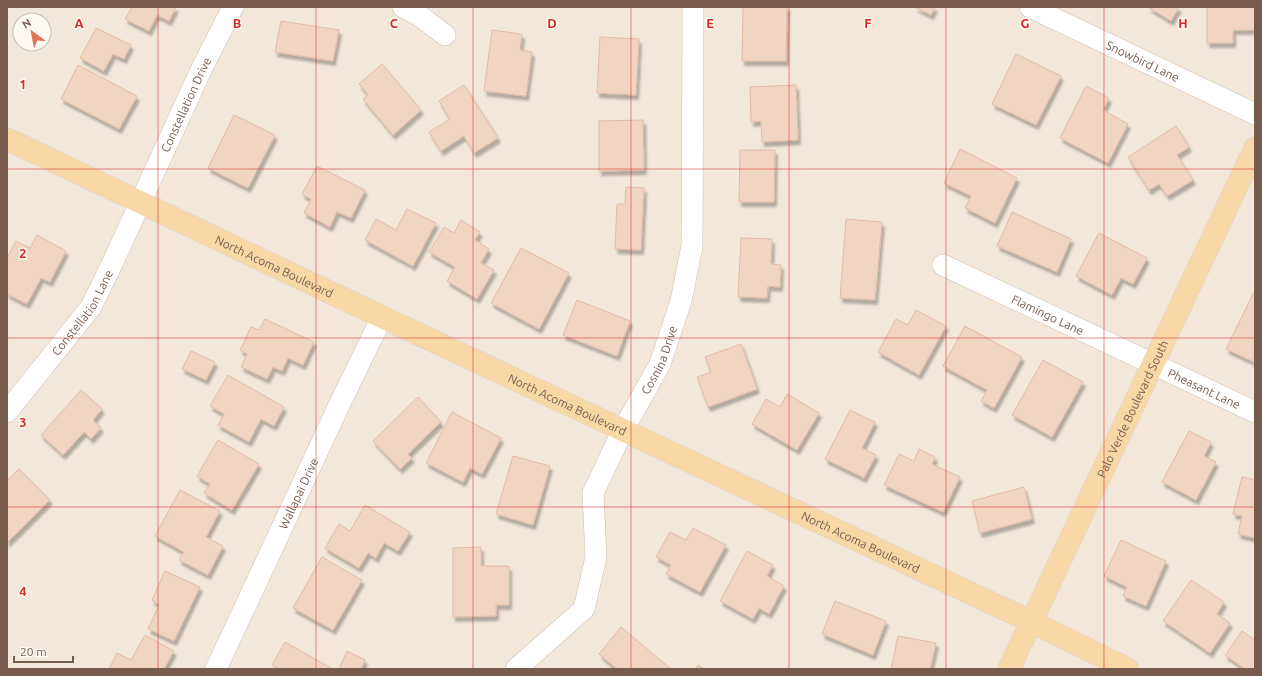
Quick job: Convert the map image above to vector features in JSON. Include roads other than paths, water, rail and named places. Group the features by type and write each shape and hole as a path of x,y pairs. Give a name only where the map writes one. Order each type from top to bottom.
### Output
{"main road":[{"name":"North Acoma Boulevard","path":"7,139 1032,622 1128,669"},
{"name":"Palo Verde Boulevard South","path":"1009,669 1255,148"}],"street":[{"name":"Constellation Drive","path":"140,202 202,68 233,7"},
{"path":"403,7 420,16 445,34"},
{"name":"Cosnina Drive","path":"524,666 584,609 596,557 593,493 623,430 660,364 681,301 692,246 693,7"},
{"name":"Snowbird Lane","path":"1030,7 1255,114"},
{"name":"Constellation Lane","path":"7,412 91,307 140,202"},
{"name":"Flamingo Lane","path":"943,264 1154,364"},
{"name":"Wallapai Drive","path":"216,669 342,399 382,317"},
{"name":"Pheasant Lane","path":"1154,364 1255,412"}]}
